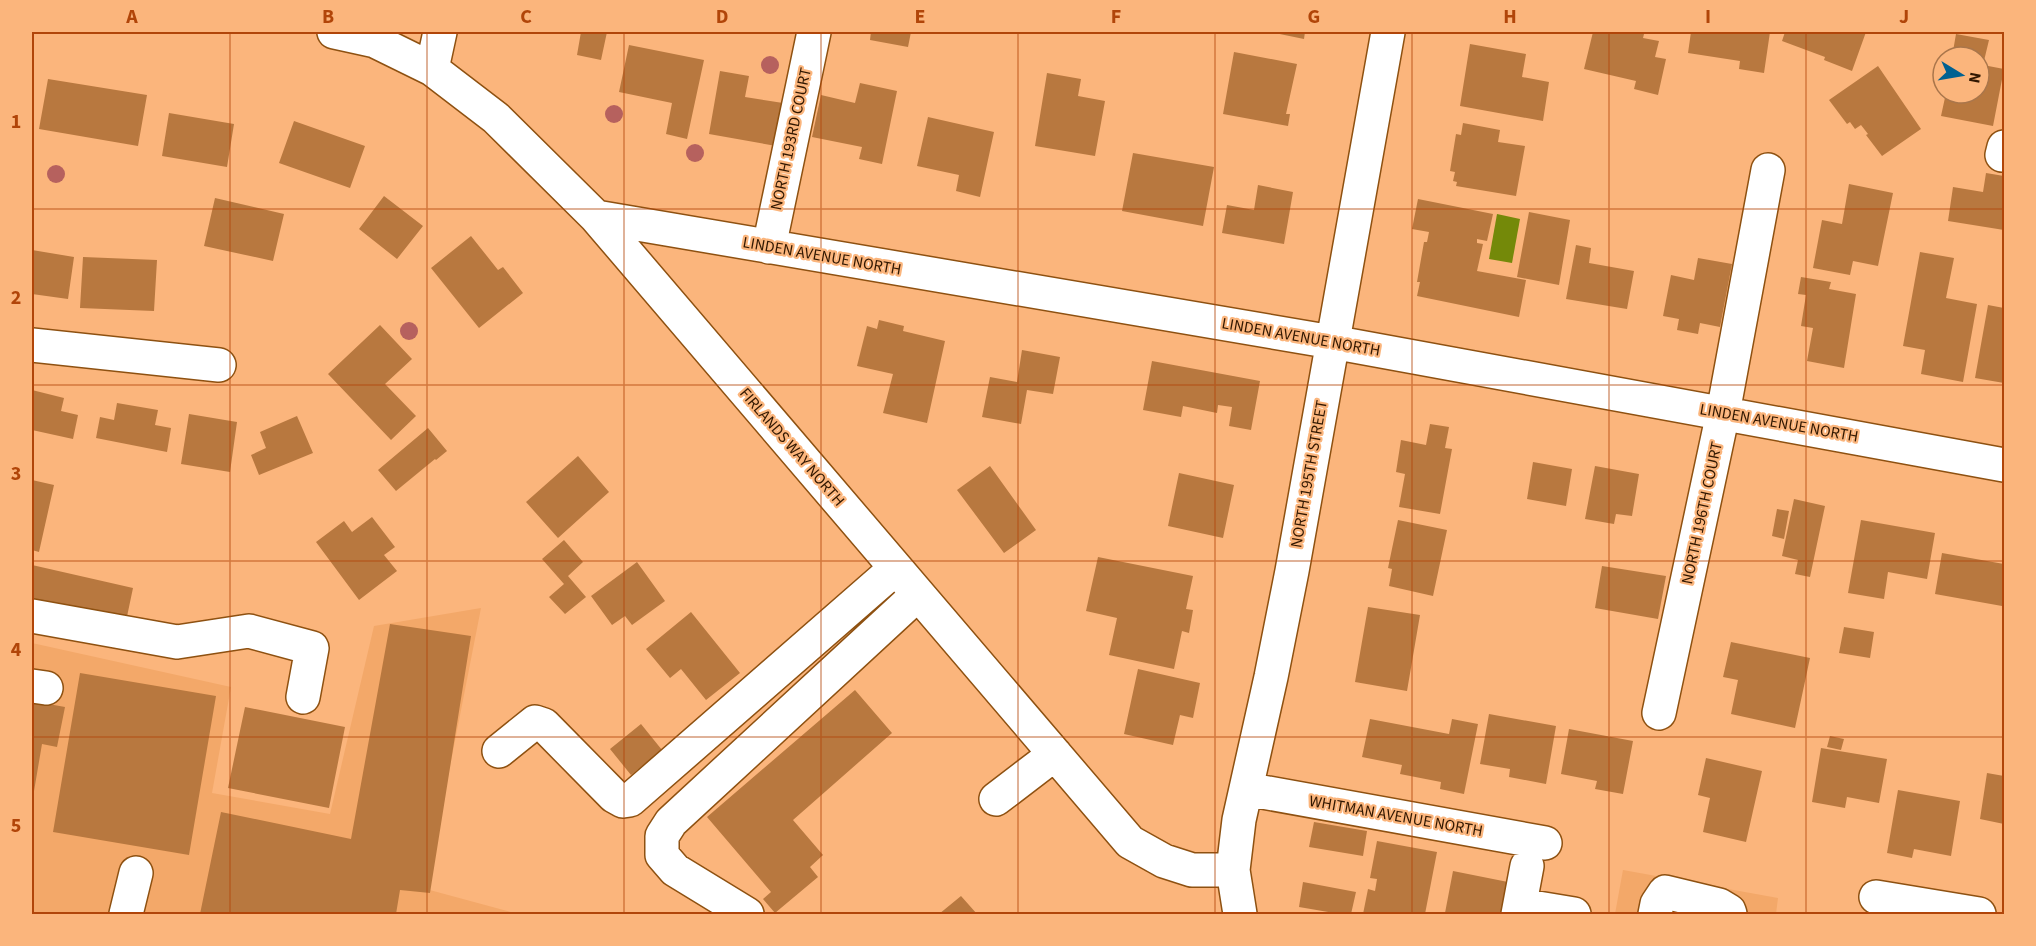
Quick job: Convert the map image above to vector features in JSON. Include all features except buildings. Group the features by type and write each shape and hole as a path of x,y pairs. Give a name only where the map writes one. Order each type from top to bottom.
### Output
{"street":[{"name":"FIRLANDS WAY NORTH","path":"334,32 375,41 432,69 496,118 596,217 1130,842 1164,861 1192,870 1233,870"},
{"path":"432,69 440,32"},
{"name":"NORTH 193RD COURT","path":"769,247 814,32"},
{"name":"NORTH 195TH STREET","path":"1240,915 1233,870 1239,820 1292,571 1388,32"},
{"name":"NORTH 196TH COURT","path":"1659,713 1723,413 1768,170"},
{"name":"LINDEN AVENUE NORTH","path":"596,217 1332,342 2004,465"},
{"path":"32,345 219,365"},
{"path":"499,751 535,722 544,725 614,796 623,801 630,800 896,568"},
{"path":"747,915 675,870 662,855 662,836 671,822 918,594"},
{"path":"32,616 177,642 249,631 312,648 303,697"},
{"path":"996,799 1055,754"},
{"name":"WHITMAN AVENUE NORTH","path":"1246,789 1536,854 1519,910"},
{"path":"126,915 136,873"},
{"path":"1655,915 1657,904 1665,892 1719,905 1729,911 1730,915"},
{"path":"1876,897 1979,915"},
{"path":"1519,910 1574,915"}],"shaded area":[{"path":"1497,214 1520,219 1512,263 1489,259"},
{"path":"481,608 426,889 518,914 32,914 32,643 231,687 212,793 330,814 374,626"},
{"path":"1623,870 1778,898 1776,914 1615,914"}]}
